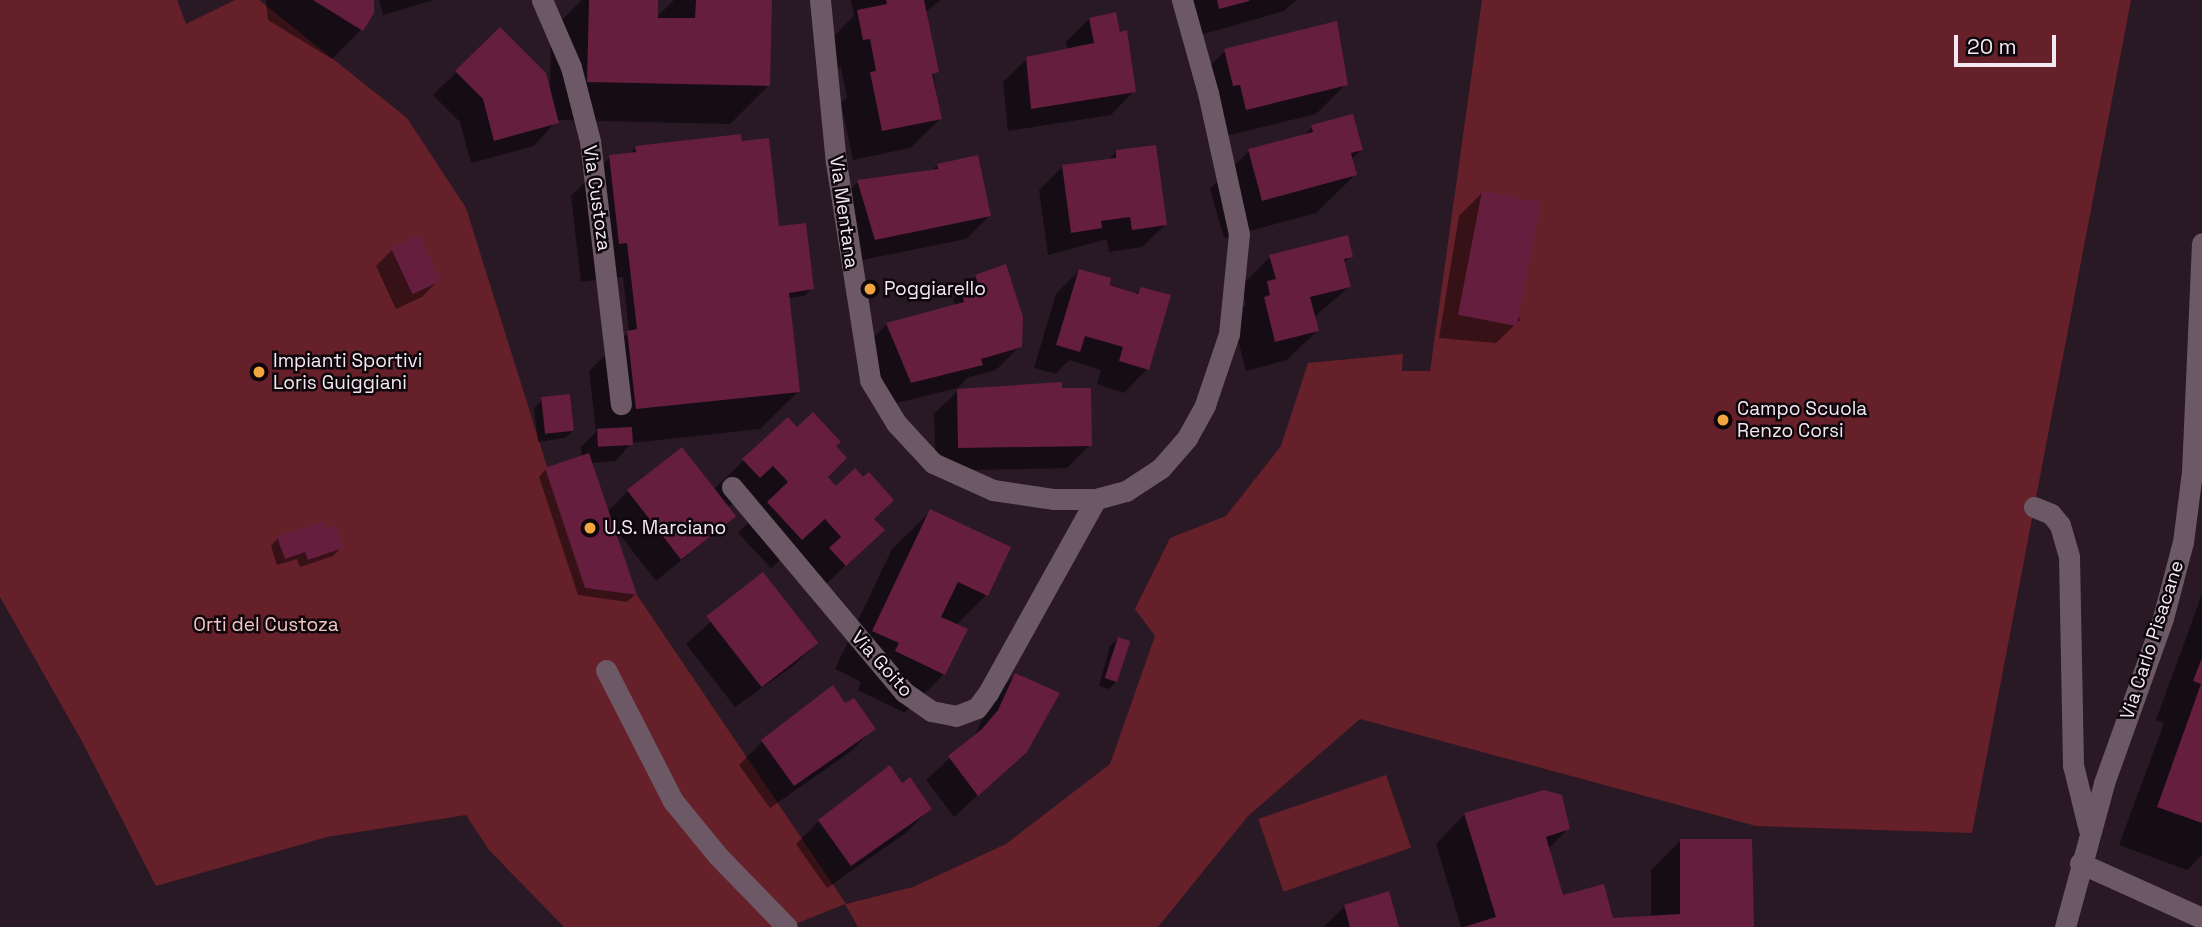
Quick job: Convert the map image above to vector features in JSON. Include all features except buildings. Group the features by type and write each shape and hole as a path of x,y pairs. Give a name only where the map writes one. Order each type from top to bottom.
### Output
{"street":[{"name":"Via Custoza","path":"542,0 571,67 590,141 621,404"},
{"name":"Via Mentana","path":"820,0 836,162 865,364 881,401 913,444 959,477 1025,497 1096,499 1146,480 1187,438 1205,405 1236,303 1239,234 1234,198 1182,0"},
{"name":"Via Carlo Pisacane","path":"2065,927 2090,830 2163,618 2183,542 2192,472 2202,243"},
{"name":"Via Goito","path":"732,487 904,692 931,711 956,716 977,708 988,693 1080,536 1096,499"},
{"path":"2034,508 2056,519 2067,545 2073,765 2090,830"},
{"path":"606,670 673,801 718,856 787,927"},
{"path":"2081,863 2202,918"}],"green space":[{"name":"Orti del Custoza","path":"0,0 177,0 186,24 235,0 259,0 407,118 466,208 585,588 637,595 846,904 913,887 1006,844 1110,764 1155,636 1135,609 1170,538 1226,516 1281,446 1308,363 1403,354 1402,371 1430,371 1482,0 2131,0 1972,833 1756,826 1360,719 1248,816 1158,927 858,927 845,904 788,927 564,927 489,850 466,815 327,837 156,886 84,745 0,597"},
{"path":"1386,775 1411,848 1283,892 1258,819"}],"place":[{"name":"Poggiarello","path":"870,289"},
{"name":"Impianti Sportivi Loris Guiggiani","path":"259,372"},
{"name":"Campo Scuola Renzo Corsi","path":"1723,420"},
{"name":"U.S. Marciano","path":"590,528"}]}
